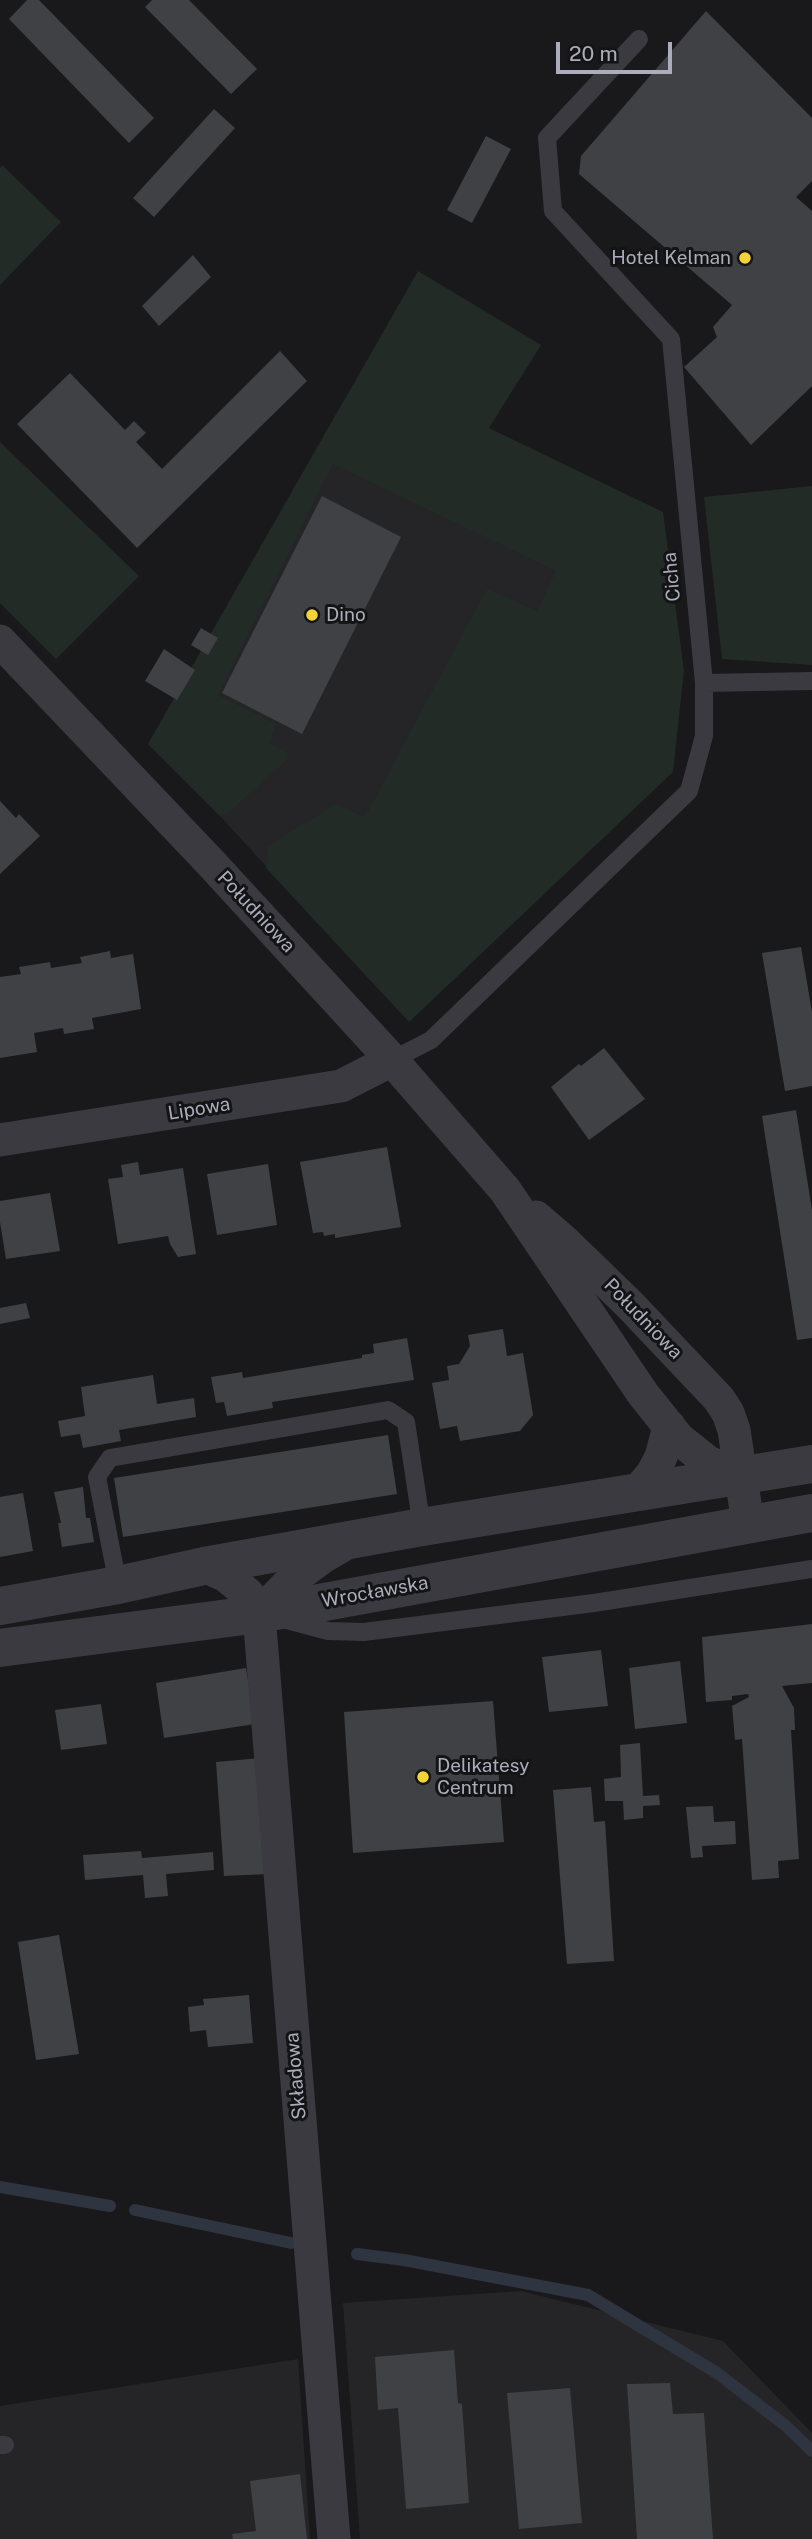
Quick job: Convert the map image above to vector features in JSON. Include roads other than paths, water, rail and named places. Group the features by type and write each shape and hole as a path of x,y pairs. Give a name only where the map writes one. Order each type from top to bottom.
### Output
{"street":[{"name":"Południowa","path":"0,641 211,863 392,1060 505,1190 590,1266 719,1399 734,1430 748,1524"},
{"name":"Lipowa","path":"0,1140 341,1086 392,1060"},
{"name":"Południowa","path":"505,1190 593,1322 668,1426 693,1453 724,1470 741,1475"},
{"path":"635,1494 652,1474 661,1457 668,1426"},
{"path":"0,1606 422,1527 812,1464"},
{"name":"Wrocławska","path":"0,1648 259,1614 812,1513"},
{"path":"204,1566 226,1576 248,1594 259,1614 293,1579 323,1556 349,1542"},
{"name":"Składowa","path":"259,1614 334,2539"}],"lane":[{"name":"Cicha","path":"392,1060 431,1040 689,790 704,736 704,683 671,340 553,211 547,138 639,39"},
{"path":"704,683 812,681"},
{"path":"118,1585 97,1477 110,1458 388,1410 406,1422 422,1527"},
{"path":"259,1614 328,1631 364,1632 594,1603 812,1569"}],"waterway":[{"path":"0,2187 110,2206"},
{"path":"135,2210 291,2243"},
{"path":"357,2254 404,2260 588,2295 717,2373 786,2426 812,2451"}],"place":[{"name":"Hotel Kelman","path":"745,258"},
{"name":"Dino","path":"312,615"},
{"name":"Delikatesy Centrum","path":"423,1777"}]}
